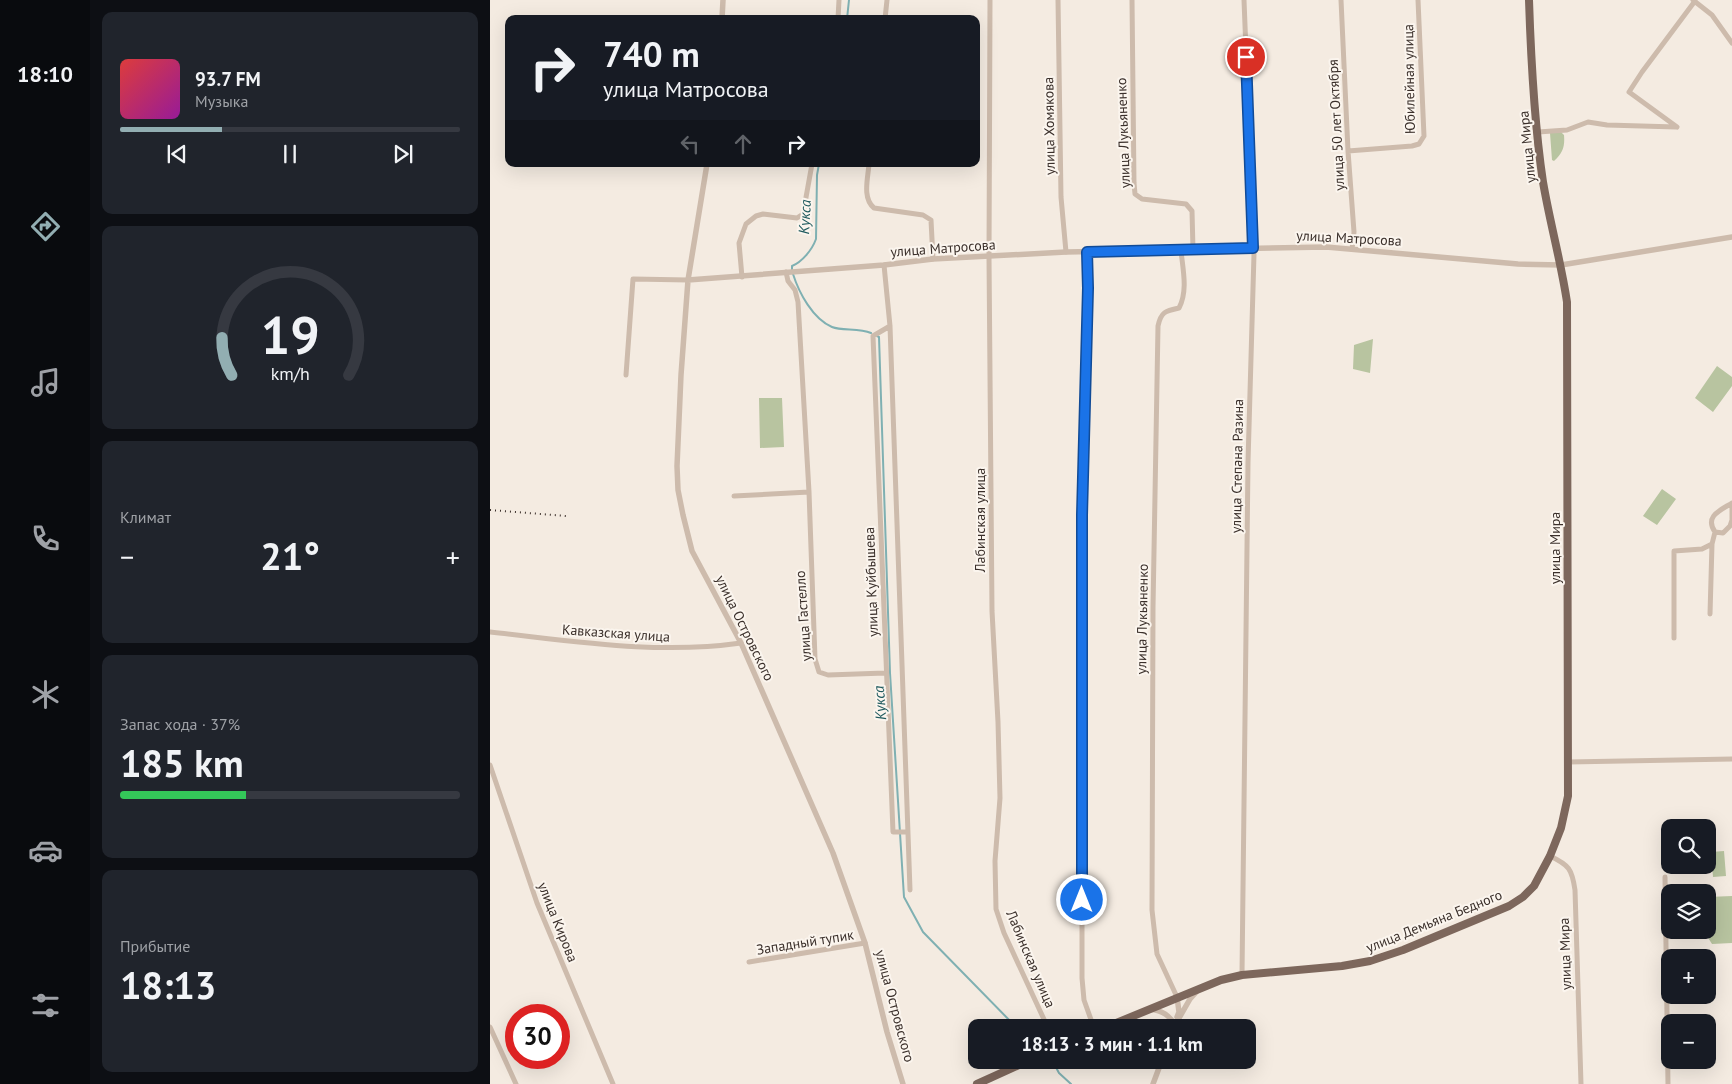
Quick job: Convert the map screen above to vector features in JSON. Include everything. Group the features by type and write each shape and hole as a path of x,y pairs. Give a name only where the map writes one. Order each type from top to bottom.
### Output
{"main road":[{"name":"улица Мира","path":"1529,0 1532,65 1543,182 1567,302 1568,796 1561,828 1550,856"},
{"name":"улица Демьяна Бедного","path":"1125,1019 1200,988 1242,974 1342,966 1403,950 1509,906 1523,897 1534,886 1550,856"},
{"path":"977,1084 1010,1069"}],"street":[{"path":"722,15 723,0"},
{"path":"838,15 839,0"},
{"path":"885,15 887,0"},
{"name":"Лабинская улица","path":"990,0 989,257 992,612 1000,798 995,862 996,909 1004,932 1044,1019"},
{"name":"улица Хомякова","path":"1058,0 1061,197 1066,252"},
{"name":"улица Лукьяненко","path":"1132,0 1135,194 1142,199 1186,204 1192,211 1193,250"},
{"name":"улица Степана Разина","path":"1242,974 1248,462 1253,248 1244,0"},
{"name":"улица 50 лет Октября","path":"1342,0 1348,151 1354,232 1352,249"},
{"name":"Юбилейная улица","path":"1348,151 1412,146 1419,144 1424,136 1418,0"},
{"path":"1538,132 1567,130 1588,122 1677,127 1629,92 1694,1 1712,15 1732,43"},
{"name":"улица Островского","path":"706,167 688,280 679,419 678,490 692,551 741,643 833,853 865,944 887,1032 903,1084"},
{"path":"742,276 739,243 746,224 756,216 763,214 798,218 803,214 811,167"},
{"path":"869,167 866,194 870,205 874,208 923,215 931,220 933,259"},
{"name":"улица Матросова","path":"626,375 633,279 688,280 884,266 933,259 1066,252 1253,248 1326,247 1518,264 1561,265 1732,237"},
{"name":"улица Лукьяненко","path":"1177,997 1157,954 1152,910 1152,608 1158,326 1160,317 1167,311 1179,308 1183,300 1181,251"},
{"path":"1087,252 1088,288 1082,515 1082,978 1084,1000 1091,1019"},
{"name":"улица Куйбышева","path":"884,266 890,326 902,832 910,890"},
{"name":"улица Гастелло","path":"788,272 788,281 795,290 798,302 809,492 815,659 819,672 828,675 885,672"},
{"name":"улица Куйбышева","path":"890,326 873,336 885,672 893,832 902,832"},
{"path":"734,496 809,492"},
{"path":"1710,614 1712,544 1715,532 1712,527 1712,517 1716,512 1732,503 1730,526 1723,533 1715,532"},
{"path":"1674,638 1674,551 1702,549 1712,544"},
{"name":"Кавказская улица","path":"490,632 601,644 675,649 741,643"},
{"path":"1568,762 1732,759"},
{"name":"улица Кирова","path":"490,765 537,903 613,1084"},
{"name":"улица Мира","path":"1550,856 1569,867 1573,875 1582,1084"},
{"path":"1665,877 1668,1084"},
{"name":"Западный тупик","path":"749,962 865,944"},
{"path":"1179,1019 1190,999 1200,988"},
{"path":"1177,997 1179,1012 1177,1019"},
{"path":"1148,1009 1159,1010 1169,1015 1171,1019"},
{"path":"490,1027 516,1084"},
{"path":"1153,1084 1159,1069"}],"green space":[{"path":"1561,132 1564,135 1564,146 1560,155 1554,161 1552,160 1550,133"},
{"path":"1373,339 1370,373 1353,369 1354,345"},
{"path":"1717,366 1732,377 1732,386 1713,412 1695,398"},
{"path":"759,398 782,398 784,447 760,448"},
{"path":"1662,489 1676,499 1657,525 1643,516"},
{"path":"1724,851 1726,876 1713,877 1713,874 1716,874 1716,852"},
{"path":"1732,896 1732,943 1712,944 1709,939 1716,939 1716,897"}],"waterway":[{"name":"Кукса","path":"847,15 849,0"},
{"name":"Кукса","path":"792,270 792,266 806,255 816,239 818,167"},
{"name":"Кукса","path":"793,274 808,305 825,323 836,328 871,333"},
{"name":"Кукса","path":"877,336 879,337 890,673 904,897 923,932 1008,1019"},
{"name":"Кукса","path":"1057,1069 1071,1084"}],"railway":[{"path":"490,510 566,516"}],"route":[{"path":"1082,900 1082,515 1088,288 1087,252 1253,248 1246,57"}]}
